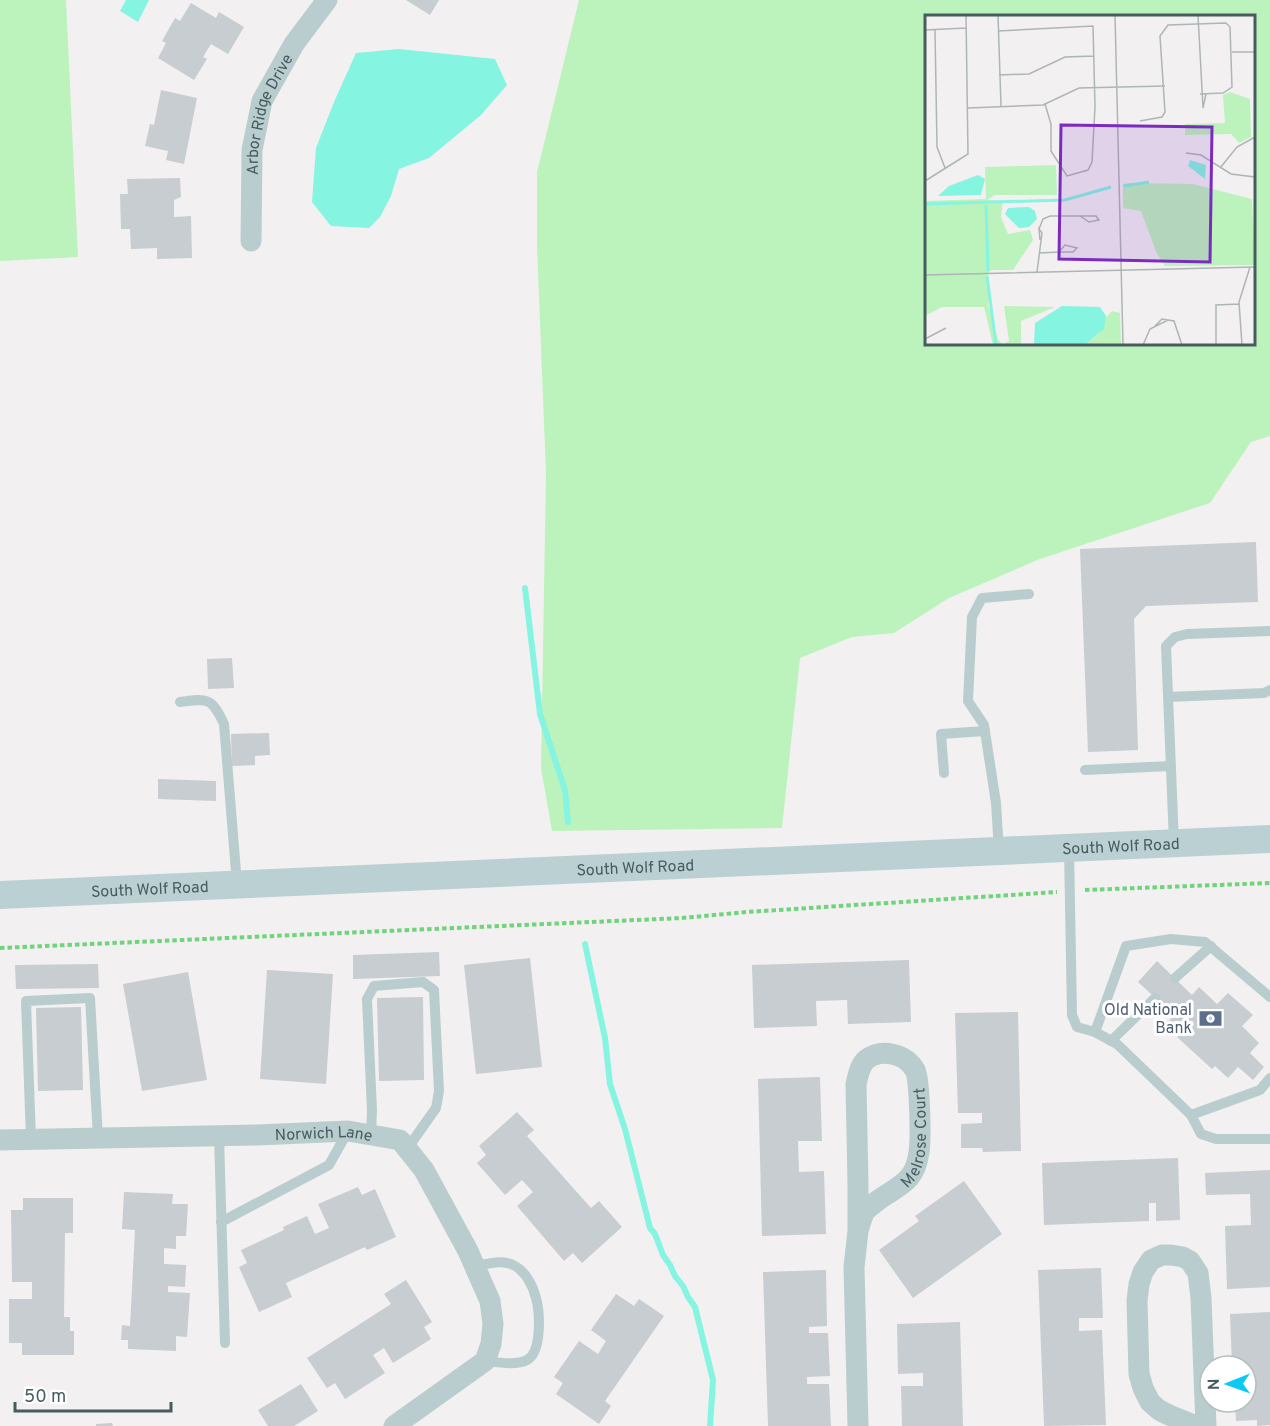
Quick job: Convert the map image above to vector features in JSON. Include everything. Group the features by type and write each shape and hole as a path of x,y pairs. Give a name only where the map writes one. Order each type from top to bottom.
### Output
{"main road":[{"name":"South Wolf Road","path":"0,895 1270,839"}],"street":[{"name":"Arbor Ridge Drive","path":"251,241 252,150 262,100 294,44 327,0"},
{"name":"Melrose Court","path":"858,1231 867,1209 906,1183 915,1170 920,1152 916,1072 901,1056 879,1054 866,1059 856,1084 858,1231 854,1267 858,1426"},
{"name":"Norwich Lane","path":"0,1140 348,1131 400,1140 424,1170 476,1266 490,1301 493,1324 491,1344 485,1361"},
{"path":"1196,1426 1159,1410 1150,1402 1139,1374 1137,1301 1139,1284 1151,1260 1162,1255 1182,1257 1190,1261 1198,1273 1206,1426"},
{"path":"394,1426 485,1361"}],"lane":[{"path":"999,851 996,803 984,725 968,701 972,617 982,598 1029,594"},
{"path":"1174,844 1166,646 1175,637 1187,634 1270,631"},
{"path":"1168,697 1264,693 1270,690"},
{"path":"180,702 201,699 216,706 224,723 237,885"},
{"path":"944,773 941,734 985,731"},
{"path":"1085,770 1171,766"},
{"path":"1069,848 1072,1015 1077,1027 1095,1032 1117,1044 1191,1115 1201,1134 1216,1139 1270,1139"},
{"path":"1095,1032 1126,946 1171,939 1205,942 1270,997"},
{"path":"1175,978 1211,946"},
{"path":"371,1135 367,999 374,986 423,982 434,990 439,1091 436,1108 407,1149"},
{"path":"31,1139 26,1001 90,998 98,1138"},
{"path":"1111,1041 1155,998"},
{"path":"1191,1115 1260,1090 1270,1078"},
{"path":"221,1222 328,1165 348,1131"},
{"path":"219,1136 225,1343"},
{"path":"476,1266 502,1262 512,1264 522,1271 536,1298 539,1315 536,1345 532,1355 518,1363 485,1361"}],"path":[{"path":"0,948 682,918 1070,891 1270,883"}],"shaded area":[{"path":"0,0 66,0 78,257 0,261"},
{"path":"126,0 149,0 138,22 120,11"},
{"path":"579,0 1270,0 1270,436 1251,442 1210,503 1040,559 949,598 894,633 852,637 800,658 782,828 552,831 541,768 546,473 537,246 537,172"},
{"path":"399,49 495,59 507,85 481,115 429,158 399,169 391,196 380,217 369,228 331,226 312,202 316,148 356,53"}],"building":[{"path":"406,0 439,0 430,15"},
{"path":"191,3 216,18 219,12 244,27 228,54 211,44 203,57 207,59 194,80 158,58 166,43 162,41 175,18 180,21"},
{"path":"161,90 197,98 184,164 166,160 168,151 145,146 150,124 154,125"},
{"path":"180,178 181,197 174,200 174,217 191,216 192,258 157,259 157,248 131,249 130,229 121,229 120,194 128,194 127,179"},
{"path":"1256,542 1258,602 1146,606 1134,619 1138,750 1088,752 1080,549"},
{"path":"232,658 234,688 208,689 207,659"},
{"path":"269,733 270,755 255,756 255,765 232,766 231,734"},
{"path":"158,779 216,781 216,801 158,799"},
{"path":"439,952 440,976 353,979 353,955"},
{"path":"530,958 542,1067 476,1074 464,965"},
{"path":"909,960 911,1022 848,1024 847,1000 816,1001 817,1026 754,1028 752,965"},
{"name":"Old National Bank","path":"1157,961 1192,995 1199,987 1217,1004 1228,993 1253,1015 1242,1026 1259,1043 1250,1053 1264,1067 1253,1080 1238,1067 1228,1078 1215,1066 1212,1069 1177,1037 1180,1034 1168,1022 1174,1015 1138,982"},
{"path":"98,964 99,988 16,989 15,965"},
{"path":"267,970 333,974 326,1084 260,1079"},
{"path":"188,972 207,1080 142,1091 123,984"},
{"path":"423,997 424,1080 379,1081 377,998"},
{"path":"81,1007 83,1090 38,1091 36,1008"},
{"path":"1018,1012 1021,1151 983,1152 982,1148 961,1148 961,1124 982,1123 982,1113 958,1113 955,1013"},
{"path":"820,1077 822,1141 798,1141 799,1172 824,1171 826,1234 762,1236 758,1079"},
{"path":"517,1112 534,1130 527,1136 591,1208 599,1201 622,1227 582,1263 573,1253 564,1261 517,1206 533,1192 522,1180 505,1195 477,1163 486,1155 479,1146"},
{"path":"1178,1158 1180,1220 1156,1221 1156,1203 1149,1203 1149,1221 1044,1225 1042,1163"},
{"path":"1270,1170 1270,1287 1227,1289 1225,1226 1251,1225 1250,1194 1206,1195 1205,1173"},
{"path":"964,1181 1002,1234 913,1298 879,1250 919,1221 915,1216"},
{"path":"358,1187 362,1195 375,1189 396,1237 367,1250 365,1247 286,1283 292,1297 259,1312 239,1267 247,1263 241,1250 284,1230 283,1227 307,1216 315,1234 329,1228 318,1204"},
{"path":"124,1192 173,1194 172,1204 188,1204 186,1236 176,1236 176,1249 164,1248 164,1264 186,1265 185,1287 168,1286 168,1292 190,1293 187,1337 176,1336 176,1351 128,1349 128,1340 121,1340 122,1325 130,1326 135,1230 122,1229"},
{"path":"23,1198 73,1198 73,1233 65,1233 64,1317 70,1317 70,1331 74,1331 74,1355 22,1355 22,1343 9,1343 9,1299 32,1299 32,1282 12,1282 11,1210 23,1210"},
{"path":"1101,1268 1103,1318 1079,1318 1079,1331 1102,1330 1106,1425 1044,1426 1038,1270"},
{"path":"826,1270 827,1326 809,1327 809,1333 828,1333 830,1376 807,1377 807,1384 829,1384 831,1426 768,1426 763,1272"},
{"path":"406,1280 432,1322 424,1327 431,1339 393,1363 384,1348 373,1355 385,1373 345,1399 335,1383 327,1388 307,1358 391,1304 384,1294"},
{"path":"616,1294 634,1306 639,1299 664,1316 605,1401 611,1406 599,1424 556,1394 563,1383 554,1377 579,1341 598,1354 606,1341 591,1330"},
{"path":"1270,1312 1270,1425 1257,1426 1257,1420 1236,1421 1236,1414 1258,1414 1258,1354 1232,1354 1230,1314"},
{"path":"960,1322 963,1426 902,1426 901,1386 923,1386 923,1373 898,1374 897,1324"},
{"path":"301,1384 318,1411 294,1426 268,1426 258,1410"},
{"path":"112,1423 113,1426 96,1426 96,1424"}],"waterway":[{"path":"525,588 540,714 565,790 568,822"},
{"path":"585,944 605,1038 610,1084 625,1129 650,1228 655,1234 663,1255 695,1307 713,1380 710,1426"}],"place":[{"name":"Old National Bank","path":"1210,1018"}]}
